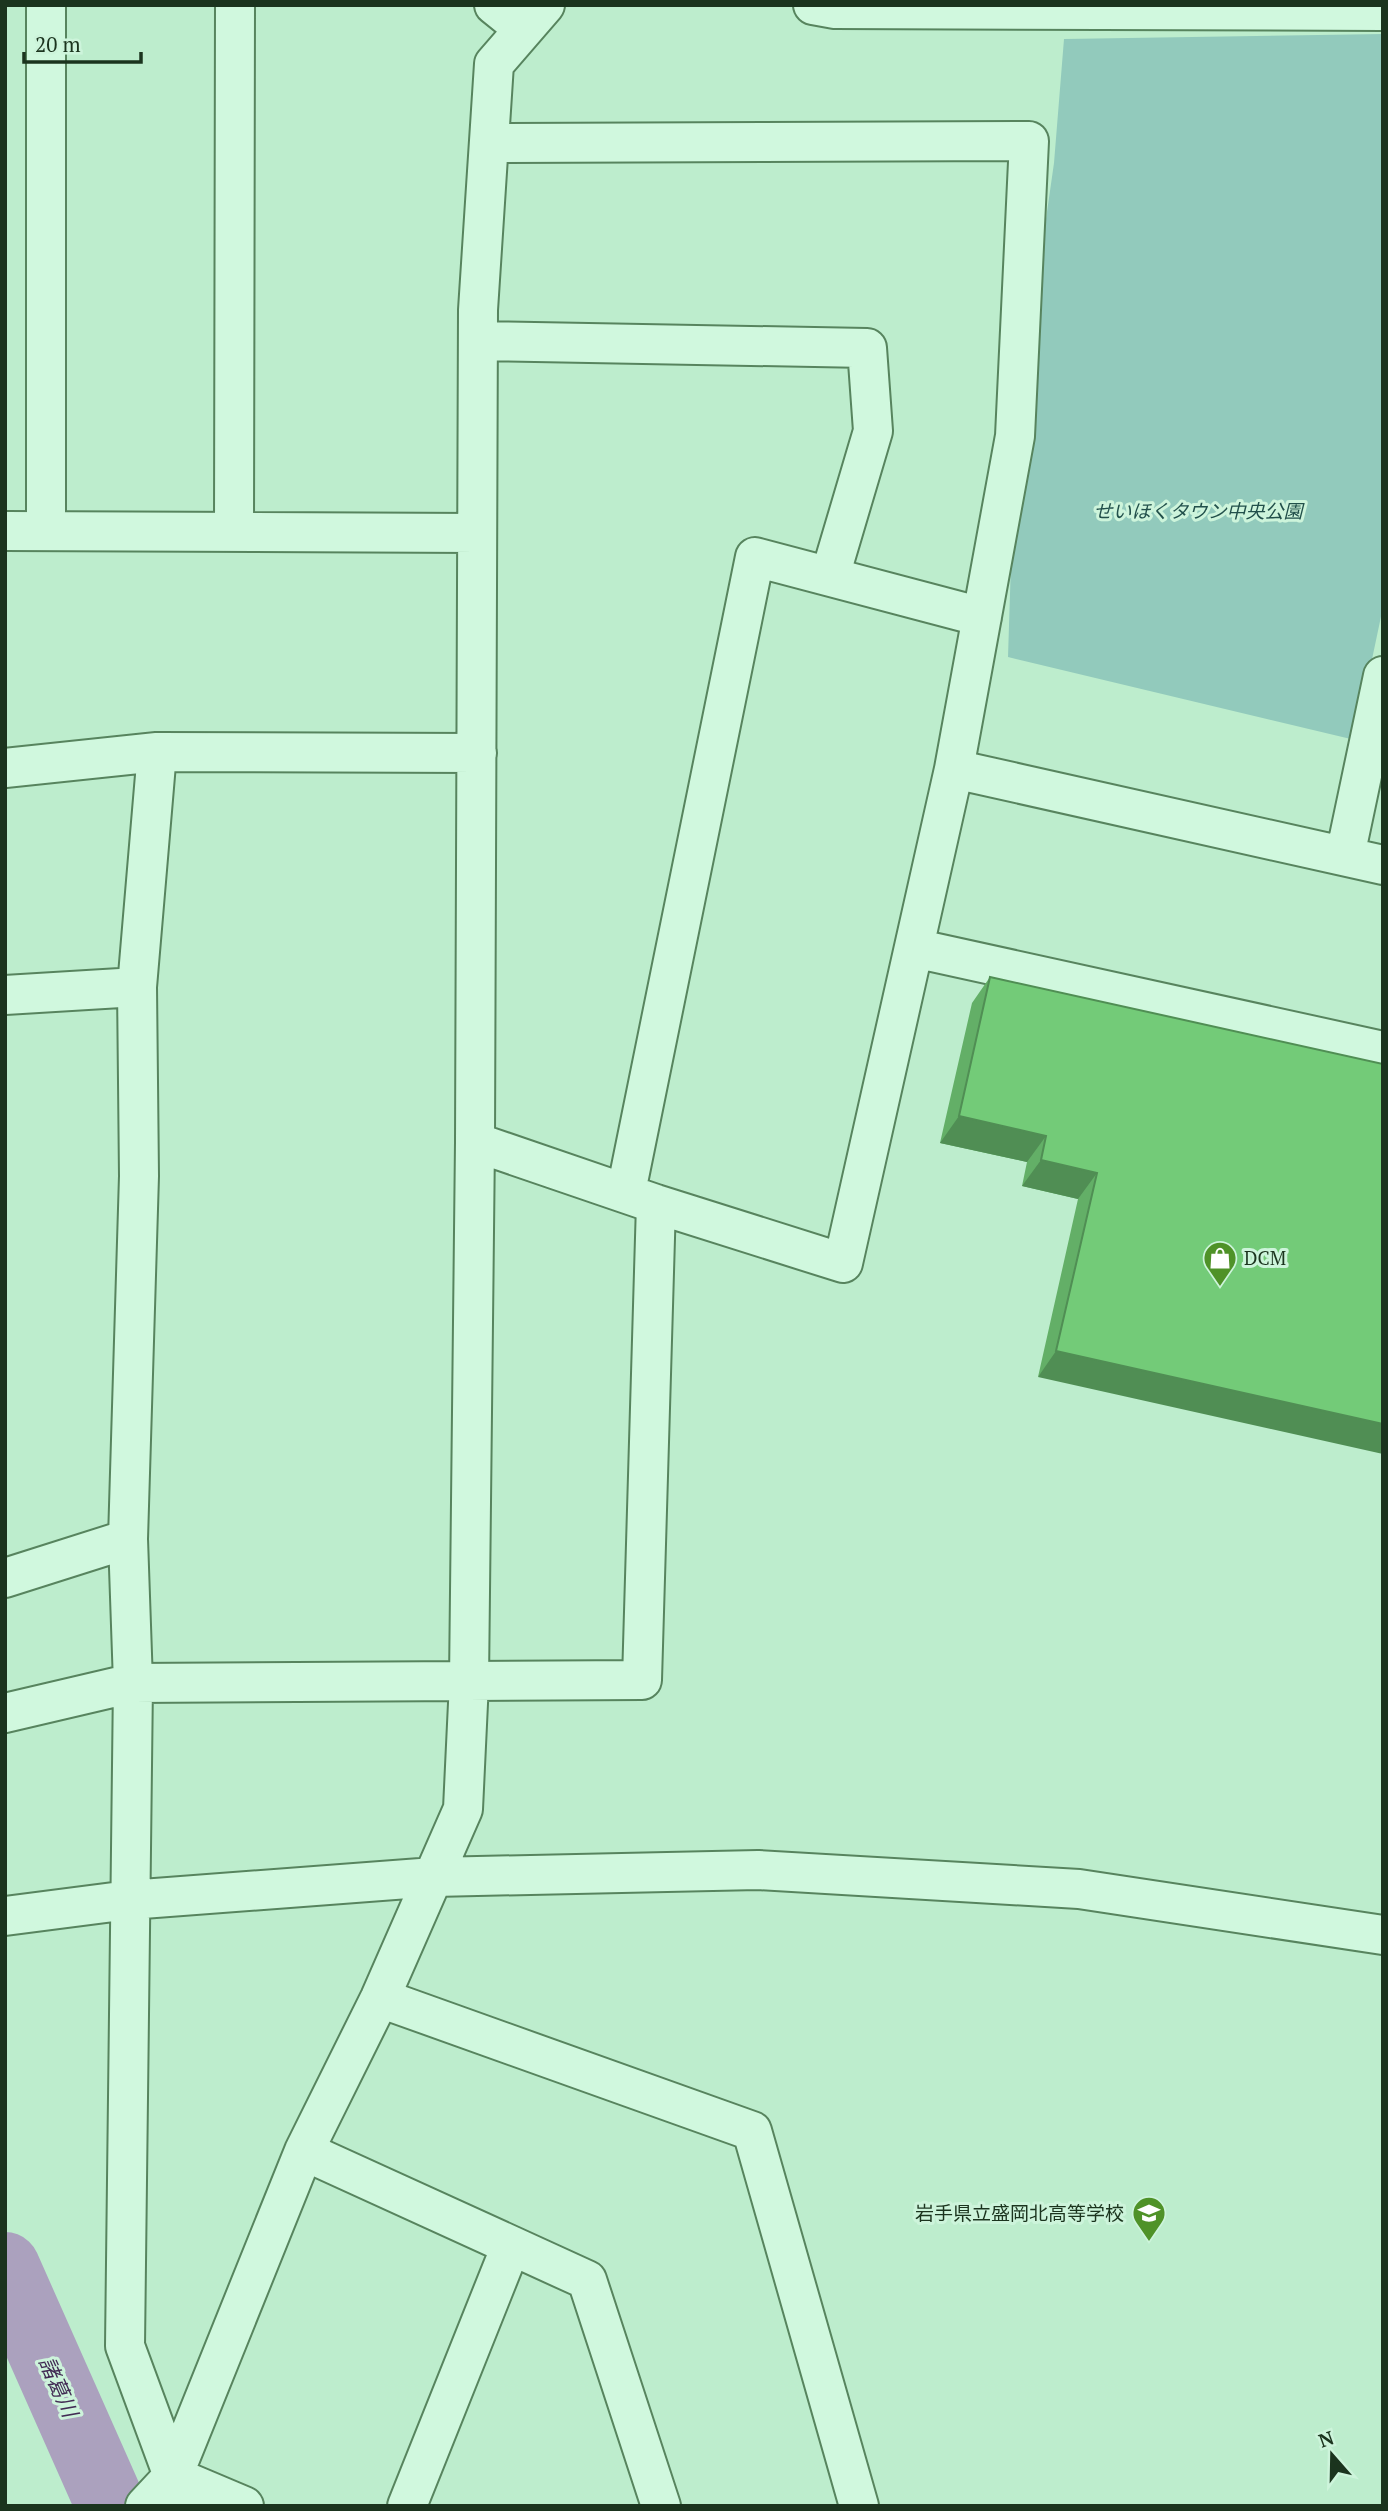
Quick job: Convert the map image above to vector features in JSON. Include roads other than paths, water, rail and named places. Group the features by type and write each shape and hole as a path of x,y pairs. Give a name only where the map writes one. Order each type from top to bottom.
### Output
{"street":[{"path":"46,5 46,531"},
{"path":"234,532 235,5"},
{"path":"165,2496 304,2151 380,1998 463,1809 469,1682 475,1142 478,341 494,64 535,17 494,5"},
{"path":"813,5 835,9 1383,11"},
{"path":"475,1142 843,1263 954,769 1015,436 1029,141 489,143"},
{"path":"478,341 867,348 873,431 830,576"},
{"path":"5,531 477,533"},
{"path":"5,1713 133,1683 642,1680 641,1198 755,557 982,617"},
{"path":"1345,856 1383,676"},
{"path":"5,768 157,752 477,752"},
{"path":"157,752 137,987 139,1176 128,1539 133,1683 125,2346 165,2496"},
{"path":"954,769 1383,865"},
{"path":"914,948 1383,1051"},
{"path":"5,995 137,987"},
{"path":"5,1578 128,1539"},
{"path":"5,1916 129,1900 434,1877 758,1870 1065,1888 1383,1934"},
{"path":"380,1998 752,2131 859,2506"},
{"path":"304,2151 587,2280 661,2506"},
{"path":"407,2506 511,2246"},
{"path":"165,2496 244,2506"}],"waterway":[{"name":"諸葛川","path":"5,2267 111,2506"}],"place":[{"name":"DCM","path":"1220,1288"},
{"name":"岩手県立盛岡北高等学校","path":"1149,2243"}],"park label":[{"name":"せいほくタウン中央公園","path":"1198,511"}]}
